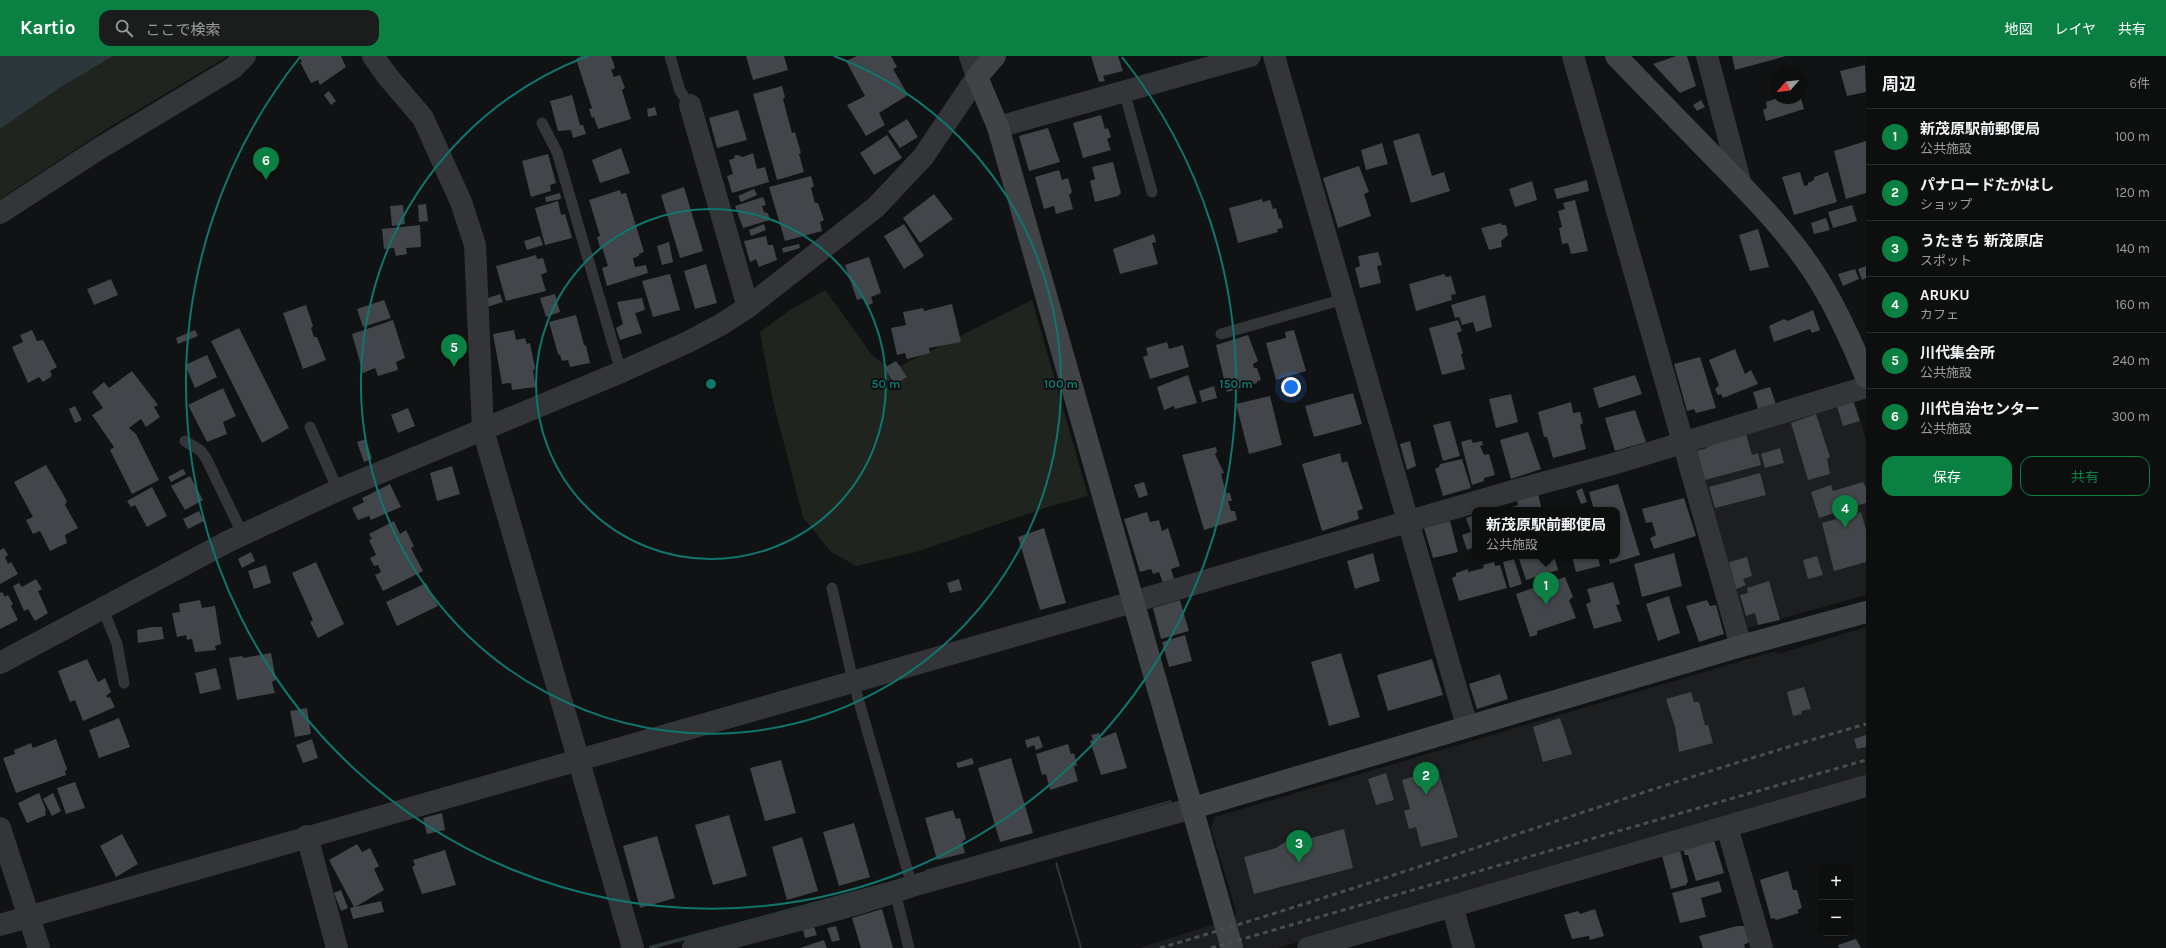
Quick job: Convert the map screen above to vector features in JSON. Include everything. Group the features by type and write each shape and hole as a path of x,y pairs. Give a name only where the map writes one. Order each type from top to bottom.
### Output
{"street":[{"path":"0,213 97,150 233,68 245,56"},
{"path":"373,56 388,77 423,118 461,202 475,245 483,430 633,948"},
{"path":"970,56 998,127 1232,948"},
{"path":"0,663 243,535 338,490 621,372 688,342 722,324 748,307 876,208 923,157 977,77 994,56"},
{"path":"998,127 1250,56"},
{"path":"1274,56 1467,726"},
{"path":"1572,56 1741,646"},
{"path":"1616,56 1741,185 1789,238 1813,271 1853,345 1866,377"},
{"path":"1707,56 1741,185"},
{"path":"690,105 748,307"},
{"path":"0,925 307,836 440,800 578,759 1133,602 1779,415 1855,389 1866,387"},
{"path":"693,948 778,926 1193,808 1741,646 1866,612"},
{"path":"1308,948 1866,786"},
{"path":"1727,827 1762,948"},
{"path":"0,828 7,875 30,916 39,948"},
{"path":"307,836 337,948"},
{"path":"1452,906 1464,948"}],"lane":[{"path":"670,56 680,91 690,105"},
{"path":"1124,91 1152,192"},
{"path":"542,123 557,152 621,372"},
{"path":"1221,334 1344,299"},
{"path":"310,427 338,490"},
{"path":"185,441 200,451 206,458 243,535"},
{"path":"832,588 904,889 909,948"},
{"path":"103,610 117,644 124,683"}],"shaded area":[{"path":"0,56 228,56 105,130 0,199"},
{"path":"0,56 113,56 56,90 0,129"},
{"path":"825,290 872,355 885,365 902,365 1032,300 1088,496 1048,507 916,552 856,566 830,551 803,517 773,401 760,332 790,310"},
{"path":"1854,398 1866,440 1866,595 1748,628 1694,446"},
{"path":"1866,627 1866,776 1278,948 1139,948 1234,918 1236,911 1211,828 1215,817 1775,651 1778,654"},
{"path":"1171,800 1172,802 926,873 925,870"},
{"path":"1057,862 1082,948 1080,948 1055,863"},
{"path":"895,880 895,883 656,948 649,948 649,946"}],"building":[{"path":"299,56 341,56 346,67 320,85 318,80 311,83 300,62 302,62"},
{"path":"581,56 611,56 615,68 611,70 614,77 620,75 625,88 622,90 631,119 598,129 594,117 592,118 589,109 592,108 576,59"},
{"path":"746,56 784,56 788,70 753,80"},
{"path":"857,56 891,56 897,67 893,69 908,95 879,113 885,125 866,136 847,105 865,96 846,61"},
{"path":"1091,56 1118,56 1123,71 1103,76 1105,81 1099,82"},
{"path":"1676,56 1687,56 1696,86 1680,93 1653,64"},
{"path":"1732,56 1786,56 1735,70"},
{"path":"1865,65 1866,92 1847,96 1840,71"},
{"path":"782,86 785,97 783,99 792,133 795,132 801,153 799,154 804,172 777,180 753,94"},
{"path":"329,91 336,101 331,105 324,95"},
{"path":"572,95 580,125 583,125 586,134 573,138 571,130 558,131 550,101"},
{"path":"1701,100 1705,107 1697,111 1693,105"},
{"path":"1770,101 1770,104 1803,104 1804,109 1766,121 1763,110 1767,108 1766,102"},
{"path":"655,107 657,115 648,117 647,109"},
{"path":"738,110 747,140 717,148 709,118"},
{"path":"1101,115 1105,129 1108,128 1111,137 1107,139 1111,150 1083,158 1073,123"},
{"path":"907,119 918,137 900,148 888,131"},
{"path":"1048,128 1060,162 1029,171 1019,136"},
{"path":"1419,133 1432,176 1444,172 1450,191 1411,203 1393,141"},
{"path":"887,135 902,158 874,175 860,153"},
{"path":"1866,141 1866,193 1846,199 1834,151"},
{"path":"1382,143 1388,164 1366,170 1361,150"},
{"path":"621,148 630,173 600,183 592,160"},
{"path":"753,153 757,169 765,167 769,182 732,193 727,176 733,174 729,160 735,158 734,156 737,155 743,157"},
{"path":"548,154 556,183 550,185 551,191 531,197 522,161"},
{"path":"1113,162 1121,193 1118,196 1095,202 1090,181 1095,179 1092,167"},
{"path":"1359,166 1369,192 1364,194 1371,216 1338,228 1323,178"},
{"path":"1059,170 1062,180 1068,178 1072,192 1069,195 1073,209 1056,214 1054,206 1044,209 1035,177"},
{"path":"1800,172 1804,186 1808,185 1808,183 1814,180 1814,177 1828,172 1837,202 1794,215 1782,177"},
{"path":"811,176 814,186 811,188 815,203 818,203 824,220 820,222 822,231 785,241 769,187"},
{"path":"1587,180 1589,191 1557,199 1554,189"},
{"path":"1532,181 1537,200 1515,207 1509,189"},
{"path":"684,187 703,251 680,258 661,195"},
{"path":"754,189 757,195 741,202 738,196"},
{"path":"620,190 621,194 626,193 644,252 633,258 635,267 646,265 648,273 607,286 602,268 608,266 602,247 600,248 597,237 600,236 589,200"},
{"path":"560,193 561,199 546,202 545,197"},
{"path":"934,194 953,219 920,243 903,218"},
{"path":"763,197 766,205 762,206 764,212 768,213 770,220 743,228 735,206"},
{"path":"1262,199 1263,202 1270,200 1273,209 1276,208 1283,228 1277,229 1278,232 1238,243 1229,208"},
{"path":"1575,200 1588,251 1571,254 1568,243 1562,244 1559,228 1562,227 1558,211 1565,209 1563,203"},
{"path":"558,201 561,215 565,214 572,238 545,245 535,208"},
{"path":"426,204 428,221 419,222 418,205"},
{"path":"403,205 405,224 392,226 390,206"},
{"path":"1852,205 1857,221 1833,228 1828,212"},
{"path":"1826,218 1830,230 1814,234 1811,223"},
{"path":"1501,223 1502,225 1506,225 1508,235 1501,241 1502,247 1489,250 1481,228"},
{"path":"764,224 766,230 751,236 749,230"},
{"path":"904,224 924,256 904,269 884,236"},
{"path":"420,225 421,247 406,248 407,254 396,256 394,248 384,249 382,229"},
{"path":"1758,229 1769,267 1750,271 1739,235"},
{"path":"1154,234 1156,242 1152,243 1158,264 1120,274 1113,249"},
{"path":"540,236 543,245 527,250 524,241"},
{"path":"766,236 768,245 773,245 777,260 759,267 756,259 750,262 744,241"},
{"path":"669,242 673,262 662,265 657,246"},
{"path":"799,244 800,248 783,253 782,248"},
{"path":"1378,252 1382,265 1377,266 1381,283 1360,288 1355,268 1360,266 1358,256"},
{"path":"536,255 537,259 543,258 547,272 541,275 546,291 506,301 496,266"},
{"path":"869,257 881,293 871,297 873,303 867,306 863,298 857,300 845,265"},
{"path":"706,264 717,303 695,309 684,271"},
{"path":"1866,266 1866,278 1862,280 1858,269"},
{"path":"1855,269 1859,279 1843,286 1838,274"},
{"path":"670,274 680,310 653,317 642,281"},
{"path":"1444,274 1446,277 1451,276 1456,294 1451,295 1452,300 1416,311 1409,284"},
{"path":"111,279 118,295 94,305 87,289"},
{"path":"500,294 503,302 487,307 485,299"},
{"path":"555,294 560,312 546,317 540,298"},
{"path":"1485,295 1492,327 1476,332 1473,322 1462,325 1459,317 1455,318 1451,305"},
{"path":"642,298 645,310 635,313 642,333 620,340 616,328 623,324 617,302"},
{"path":"384,300 391,318 363,327 357,309"},
{"path":"952,304 961,342 929,348 930,353 907,359 905,353 897,355 891,328 906,325 903,312 923,308 924,311"},
{"path":"306,305 313,326 311,328 314,337 317,337 326,360 303,369 283,313"},
{"path":"1813,310 1820,330 1812,333 1810,329 1774,342 1769,326 1784,319 1788,321"},
{"path":"576,315 590,363 570,367 568,360 562,361 560,355 558,354 549,322"},
{"path":"393,320 405,358 396,362 398,370 378,376 375,368 363,373 352,334"},
{"path":"1458,320 1462,331 1457,333 1463,353 1461,354 1465,369 1442,375 1429,328"},
{"path":"239,328 289,428 262,443 211,341"},
{"path":"32,330 37,341 43,340 57,367 50,371 52,376 43,382 39,377 28,383 12,347 23,342 20,335"},
{"path":"195,330 198,336 178,344 176,338"},
{"path":"514,330 516,340 525,338 527,344 530,343 535,368 533,371 536,387 512,390 511,383 502,384 493,334"},
{"path":"1294,330 1306,371 1276,380 1266,343 1286,338 1285,332"},
{"path":"1248,335 1258,361 1253,364 1254,368 1257,368 1261,380 1257,381 1257,383 1227,392 1216,345"},
{"path":"1167,342 1169,349 1183,345 1189,367 1150,379 1143,357 1148,355 1146,348"},
{"path":"1735,349 1745,374 1751,370 1758,384 1723,398 1721,394 1718,395 1715,389 1719,385 1709,360"},
{"path":"207,355 217,377 195,388 185,365"},
{"path":"1700,357 1716,408 1696,413 1694,409 1687,411 1674,364"},
{"path":"896,361 907,377 895,384 884,368"},
{"path":"132,371 158,405 154,407 160,417 146,427 141,419 129,428 136,434 159,480 132,494 110,450 114,447 92,415 103,408 92,392 104,382 109,388"},
{"path":"1188,375 1197,403 1175,409 1174,406 1164,410 1157,387"},
{"path":"1635,375 1642,394 1599,408 1593,388"},
{"path":"1214,386 1217,398 1202,402 1199,391"},
{"path":"1770,387 1777,407 1759,412 1753,392"},
{"path":"223,388 236,416 223,422 227,434 207,442 188,405"},
{"path":"1353,393 1362,424 1314,437 1305,406"},
{"path":"1511,394 1518,422 1496,428 1489,399"},
{"path":"1270,396 1282,445 1249,454 1236,404"},
{"path":"1853,401 1860,421 1843,426 1837,406"},
{"path":"1571,402 1573,413 1580,412 1583,423 1580,425 1586,449 1553,458 1547,437 1544,437 1538,412"},
{"path":"75,406 82,420 75,423 69,409"},
{"path":"408,408 415,426 398,433 391,415"},
{"path":"1635,410 1646,442 1615,451 1605,418"},
{"path":"1816,414 1830,457 1827,459 1830,474 1808,480 1791,423"},
{"path":"1450,421 1460,456 1443,461 1433,425"},
{"path":"1528,432 1541,469 1511,479 1500,440"},
{"path":"1746,434 1752,455 1758,453 1761,465 1705,480 1697,451 1707,448 1707,445"},
{"path":"366,439 372,459 364,462 357,442"},
{"path":"1471,439 1473,443 1482,441 1483,445 1480,446 1484,455 1489,454 1495,475 1484,478 1484,481 1472,485 1461,442"},
{"path":"1410,441 1416,466 1407,470 1400,444"},
{"path":"1216,447 1217,452 1215,454 1224,473 1221,474 1226,493 1230,493 1232,501 1228,501 1231,511 1235,511 1237,520 1204,530 1182,455"},
{"path":"1780,448 1784,463 1765,468 1761,454"},
{"path":"1340,453 1342,463 1347,461 1363,509 1357,511 1359,519 1322,531 1302,464"},
{"path":"1462,459 1471,488 1443,496 1435,469 1439,467 1440,464"},
{"path":"46,465 67,501 65,505 78,528 65,535 67,543 50,551 40,531 33,534 26,520 33,517 14,482"},
{"path":"452,466 460,494 437,501 430,473"},
{"path":"183,469 186,474 171,482 168,477"},
{"path":"1760,473 1766,495 1715,508 1709,487"},
{"path":"190,476 203,500 185,510 171,486"},
{"path":"1144,482 1148,495 1139,498 1134,485"},
{"path":"1863,482 1866,488 1866,503 1819,518 1811,492 1831,485 1833,491"},
{"path":"390,484 401,507 371,520 369,516 358,520 352,508 364,502 362,498"},
{"path":"1618,484 1640,555 1610,564 1609,559 1620,559 1620,507 1593,507 1589,492"},
{"path":"152,487 167,516 147,527 135,505 131,507 127,501"},
{"path":"1582,488 1587,502 1581,504 1576,491"},
{"path":"1538,494 1541,507 1512,507 1518,505 1517,500"},
{"path":"1684,498 1696,536 1654,549 1650,538 1656,535 1652,522 1646,523 1642,509"},
{"path":"199,511 204,521 188,529 183,519"},
{"path":"1147,512 1150,522 1159,520 1162,531 1168,528 1180,566 1171,569 1174,579 1163,583 1159,572 1153,574 1151,569 1140,572 1124,519"},
{"path":"1861,512 1866,530 1866,562 1834,571 1822,523"},
{"path":"1472,516 1472,548 1467,550 1462,535 1471,532 1466,518"},
{"path":"394,521 400,534 406,530 414,546 411,548 423,571 383,591 375,575 381,572 378,565 374,566 370,558 376,555 369,540 372,539 369,534"},
{"path":"1450,521 1458,552 1433,558 1424,528"},
{"path":"1044,528 1066,603 1040,610 1018,537"},
{"path":"4,548 8,555 5,557 8,564 11,562 18,574 0,584 0,550"},
{"path":"251,552 255,561 242,568 238,559"},
{"path":"1373,553 1380,581 1355,589 1347,561"},
{"path":"1674,553 1682,586 1642,597 1634,564"},
{"path":"1817,556 1823,575 1808,579 1803,560"},
{"path":"1747,557 1752,576 1743,579 1746,585 1736,589 1729,562"},
{"path":"1514,559 1522,584 1510,588 1503,562"},
{"path":"1519,559 1555,559 1558,570 1526,580"},
{"path":"1573,559 1599,559 1600,566 1576,572"},
{"path":"316,562 344,624 318,638 310,622 313,620 292,573"},
{"path":"1494,562 1495,566 1500,565 1507,588 1459,601 1452,578 1456,576 1456,573 1468,569 1468,572 1484,568 1483,565"},
{"path":"266,565 271,583 254,589 248,571"},
{"path":"1565,577 1573,597 1569,600 1576,618 1537,631 1537,635 1530,637 1516,594"},
{"path":"36,579 42,589 38,591 48,613 35,621 28,609 24,611 13,586 19,583 22,587"},
{"path":"959,579 962,590 950,593 947,583"},
{"path":"1769,581 1780,620 1758,625 1755,613 1746,616 1740,595 1748,593 1747,588"},
{"path":"1613,582 1620,604 1616,605 1622,621 1594,629 1586,604 1591,602 1587,589"},
{"path":"426,583 438,606 397,626 386,602"},
{"path":"2,592 5,597 8,595 13,604 11,606 18,620 0,629 0,593"},
{"path":"1669,596 1680,633 1658,641 1646,604"},
{"path":"200,600 202,608 215,606 221,644 215,646 216,650 195,652 192,639 187,640 186,635 177,637 172,613 180,612 179,604"},
{"path":"1180,600 1189,631 1161,639 1153,608"},
{"path":"1707,600 1710,606 1716,605 1724,634 1699,642 1686,606"},
{"path":"162,627 164,639 138,643 137,630"},
{"path":"1185,635 1192,661 1169,667 1162,642"},
{"path":"271,653 276,680 272,682 275,693 237,700 229,658 242,656 243,658"},
{"path":"1341,653 1360,717 1329,726 1311,662"},
{"path":"87,659 98,682 105,678 111,692 106,696 108,698 110,697 115,707 83,721 75,700 70,702 58,671"},
{"path":"1432,659 1443,695 1388,711 1377,675"},
{"path":"216,668 221,689 200,694 195,673"},
{"path":"1500,674 1508,699 1477,709 1469,684"},
{"path":"1804,687 1811,709 1801,711 1802,714 1793,716 1787,692"},
{"path":"1691,692 1694,702 1699,702 1705,725 1708,725 1713,743 1679,752 1675,727 1666,699"},
{"path":"307,708 311,734 295,737 290,711"},
{"path":"119,718 130,747 99,758 89,730"},
{"path":"1560,718 1572,754 1543,762 1533,727"},
{"path":"1116,732 1127,768 1101,775 1090,741 1093,740 1091,735 1099,733 1101,738"},
{"path":"1866,735 1866,747 1857,749 1854,739"},
{"path":"1039,736 1043,747 1036,750 1034,745 1027,748 1025,740"},
{"path":"56,739 67,769 65,771 66,775 16,793 3,758 15,754 14,750 31,743 33,748"},
{"path":"312,739 318,758 303,763 296,745"},
{"path":"1068,744 1071,754 1074,753 1077,765 1074,767 1078,781 1050,790 1046,774 1042,775 1036,754"},
{"path":"972,758 974,764 958,768 956,763"},
{"path":"1011,758 1033,833 1000,842 978,768"},
{"path":"781,760 796,813 765,821 750,768"},
{"path":"1438,770 1458,837 1421,847 1416,827 1409,829 1404,811 1410,809 1402,780 1415,776 1416,773"},
{"path":"1386,773 1394,800 1376,805 1368,779"},
{"path":"75,782 85,808 66,814 57,788"},
{"path":"39,793 46,810 46,815 27,823 18,803"},
{"path":"53,793 61,811 52,816 43,799"},
{"path":"953,810 956,819 960,818 966,839 962,842 965,853 937,860 925,818"},
{"path":"442,813 445,830 427,834 423,818"},
{"path":"729,815 747,876 713,885 695,825"},
{"path":"854,823 870,877 839,886 823,832"},
{"path":"1344,829 1353,868 1254,894 1244,857 1276,848 1285,842 1293,843"},
{"path":"122,834 138,864 116,877 100,846"},
{"path":"657,836 675,898 640,908 623,846"},
{"path":"802,837 818,891 787,900 772,847"},
{"path":"1714,840 1724,873 1696,881 1688,855 1685,855 1683,849"},
{"path":"357,844 362,852 370,848 379,866 374,869 384,890 355,907 381,901 384,912 353,919 350,908 354,907 329,860"},
{"path":"445,850 456,885 422,894 412,867 415,865 413,860"},
{"path":"1680,851 1688,881 1686,885 1671,889 1662,856"},
{"path":"1788,871 1793,890 1797,890 1802,908 1797,910 1799,913 1776,920 1774,918 1771,919 1760,880"},
{"path":"1719,881 1722,892 1701,898 1706,917 1680,923 1672,893"},
{"path":"341,890 348,908 341,911 334,893"},
{"path":"882,909 893,948 861,948 852,918"},
{"path":"1595,909 1604,936 1590,940 1589,936 1572,939 1564,915 1578,911 1580,914"},
{"path":"836,926 840,940 832,942 827,928"},
{"path":"1737,926 1744,926 1749,942 1744,945 1745,948 1703,948 1699,936"},
{"path":"814,927 817,935 805,938 803,930"},
{"path":"1856,939 1861,948 1839,948 1838,945"},
{"path":"824,940 827,948 800,948"}],"railway":[{"path":"1160,948 1337,893 1777,750 1866,724"},
{"path":"1211,948 1866,760"}],"place":[{"name":"川代自治センター","path":"266,180"},
{"name":"川代集会所","path":"454,367"},
{"name":"ARUKU","path":"1845,528"},
{"name":"新茂原駅前郵便局","path":"1546,605"},
{"name":"パナロードたかはし","path":"1426,795"},
{"name":"うたきち 新茂原店","path":"1299,863"}]}
